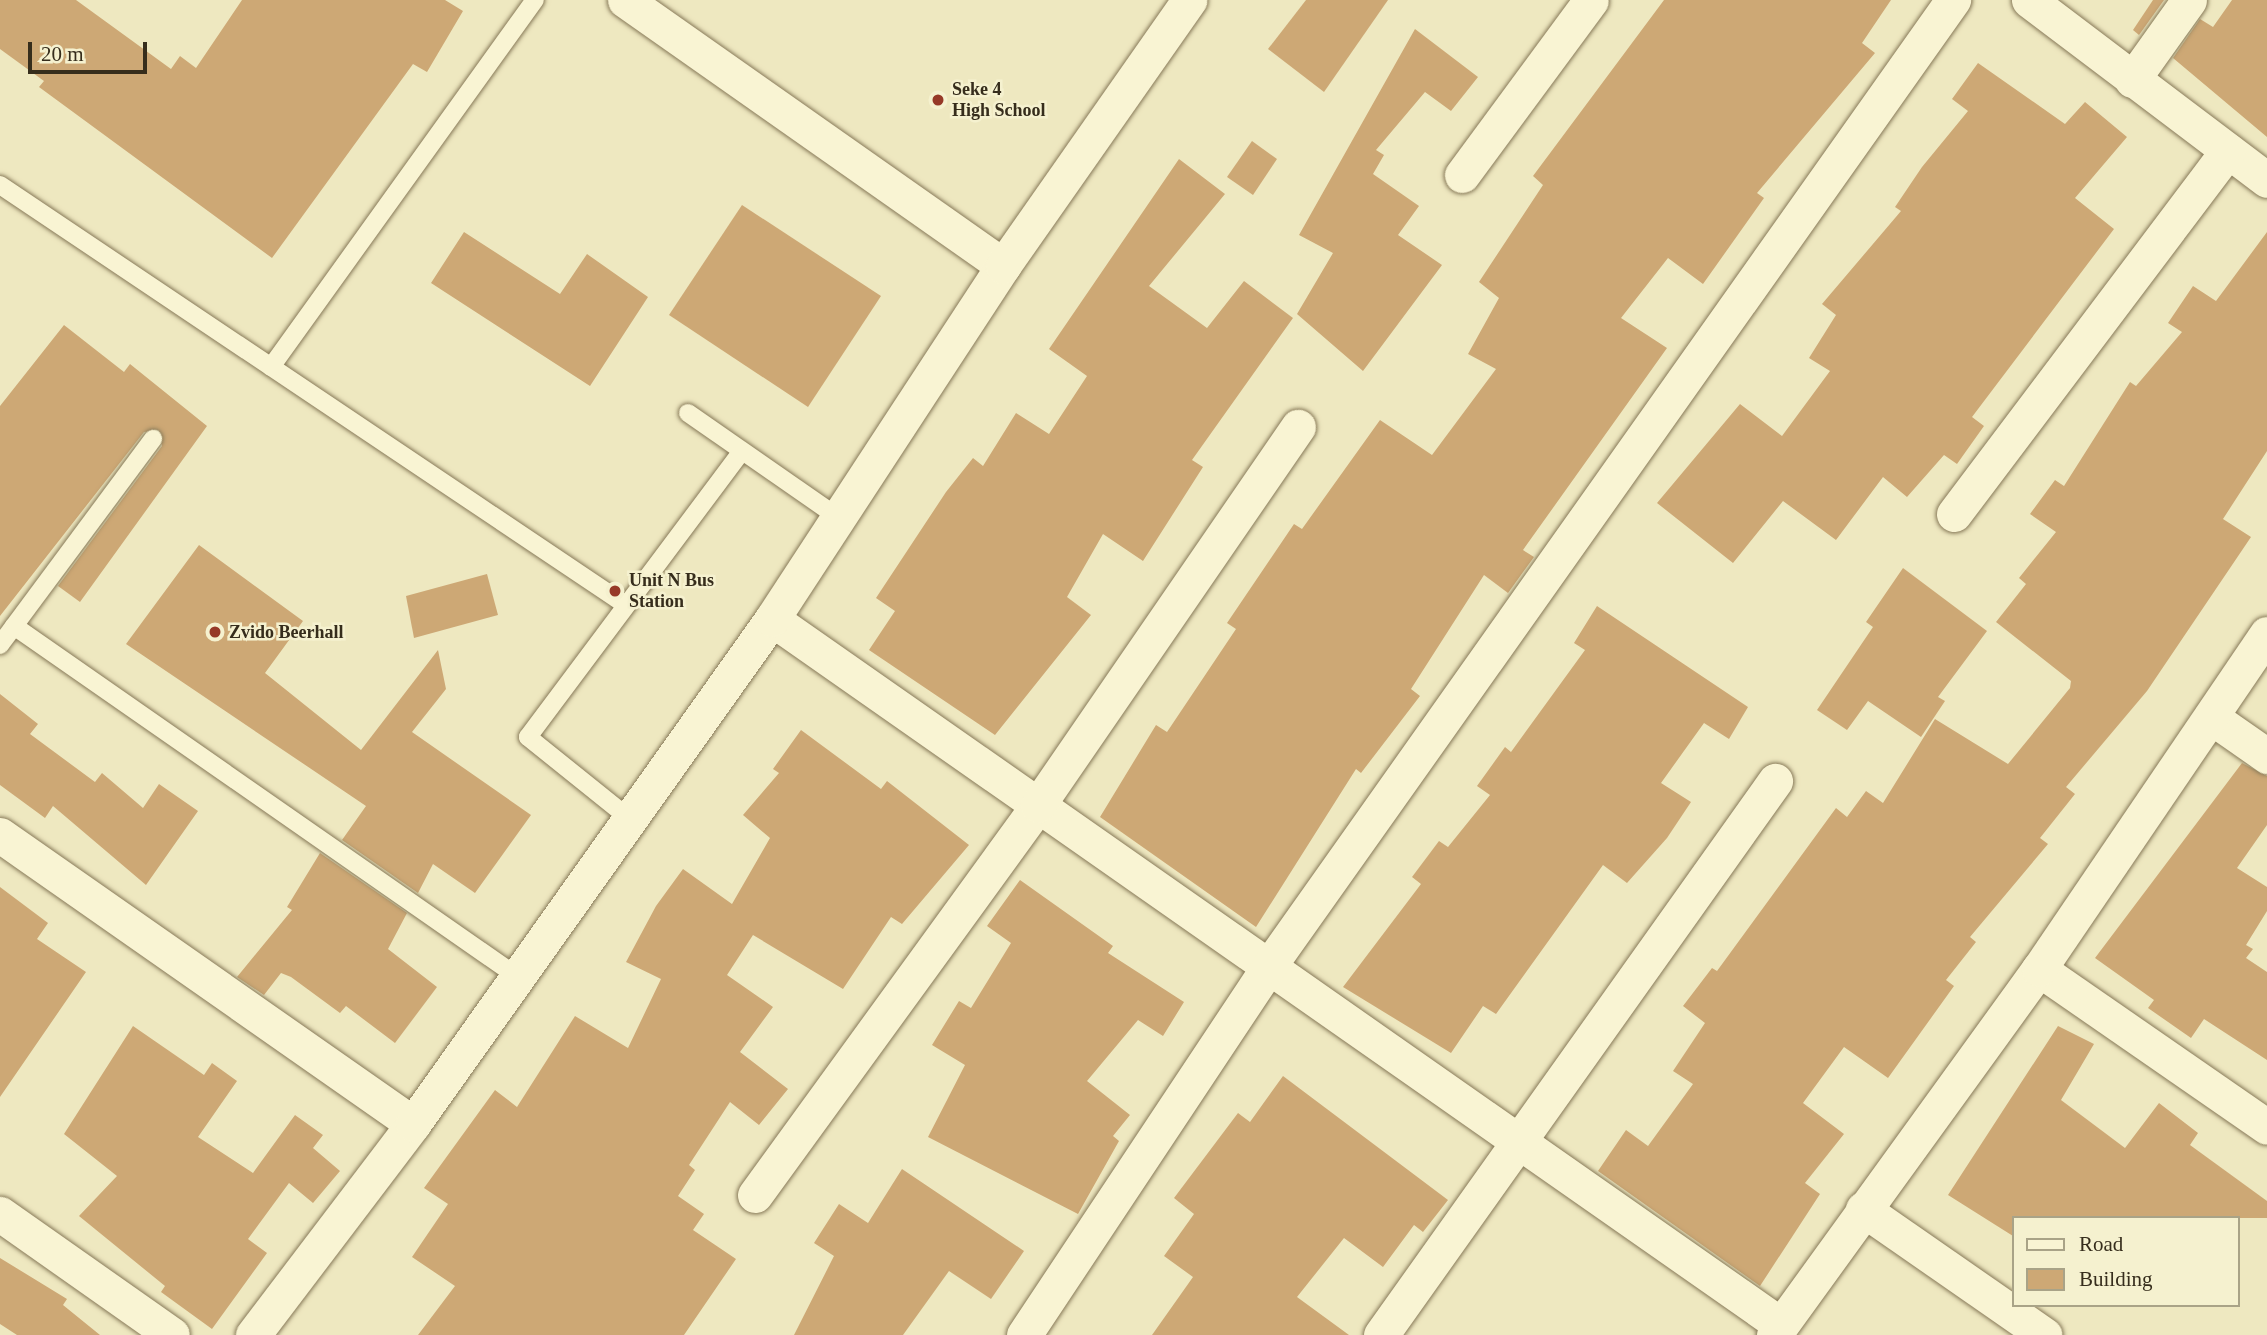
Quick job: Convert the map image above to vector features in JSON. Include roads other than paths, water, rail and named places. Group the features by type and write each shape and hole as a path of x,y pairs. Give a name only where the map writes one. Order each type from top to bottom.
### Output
{"street":[{"path":"625,0 1003,266"},
{"path":"253,1335 412,1124 772,619 1003,266 1189,0"},
{"path":"1462,175 1591,0"},
{"path":"1024,1335 1269,966 1953,0"},
{"path":"2029,0 2267,180"},
{"path":"2132,80 2189,0"},
{"path":"1954,513 2228,151"},
{"path":"755,1195 1038,805 1298,427"},
{"path":"772,619 1520,1142 1777,1330 2039,969 2214,719 2267,634"},
{"path":"2214,719 2267,756"},
{"path":"1381,1335 1776,781"},
{"path":"0,835 412,1124"},
{"path":"2039,969 2267,1127"},
{"path":"1863,1209 2044,1335"},
{"path":"0,1214 172,1335"}],"lane":[{"path":"271,367 535,0"},
{"path":"0,186 626,605"},
{"path":"688,413 839,518"},
{"path":"0,645 153,439"},
{"path":"630,819 527,737 743,451"},
{"path":"14,626 518,977"}],"place":[{"name":"Seke 4 High School","path":"938,100"},
{"name":"Unit N Bus Station","path":"615,591"},
{"name":"Zvido Beerhall","path":"215,632"}]}
